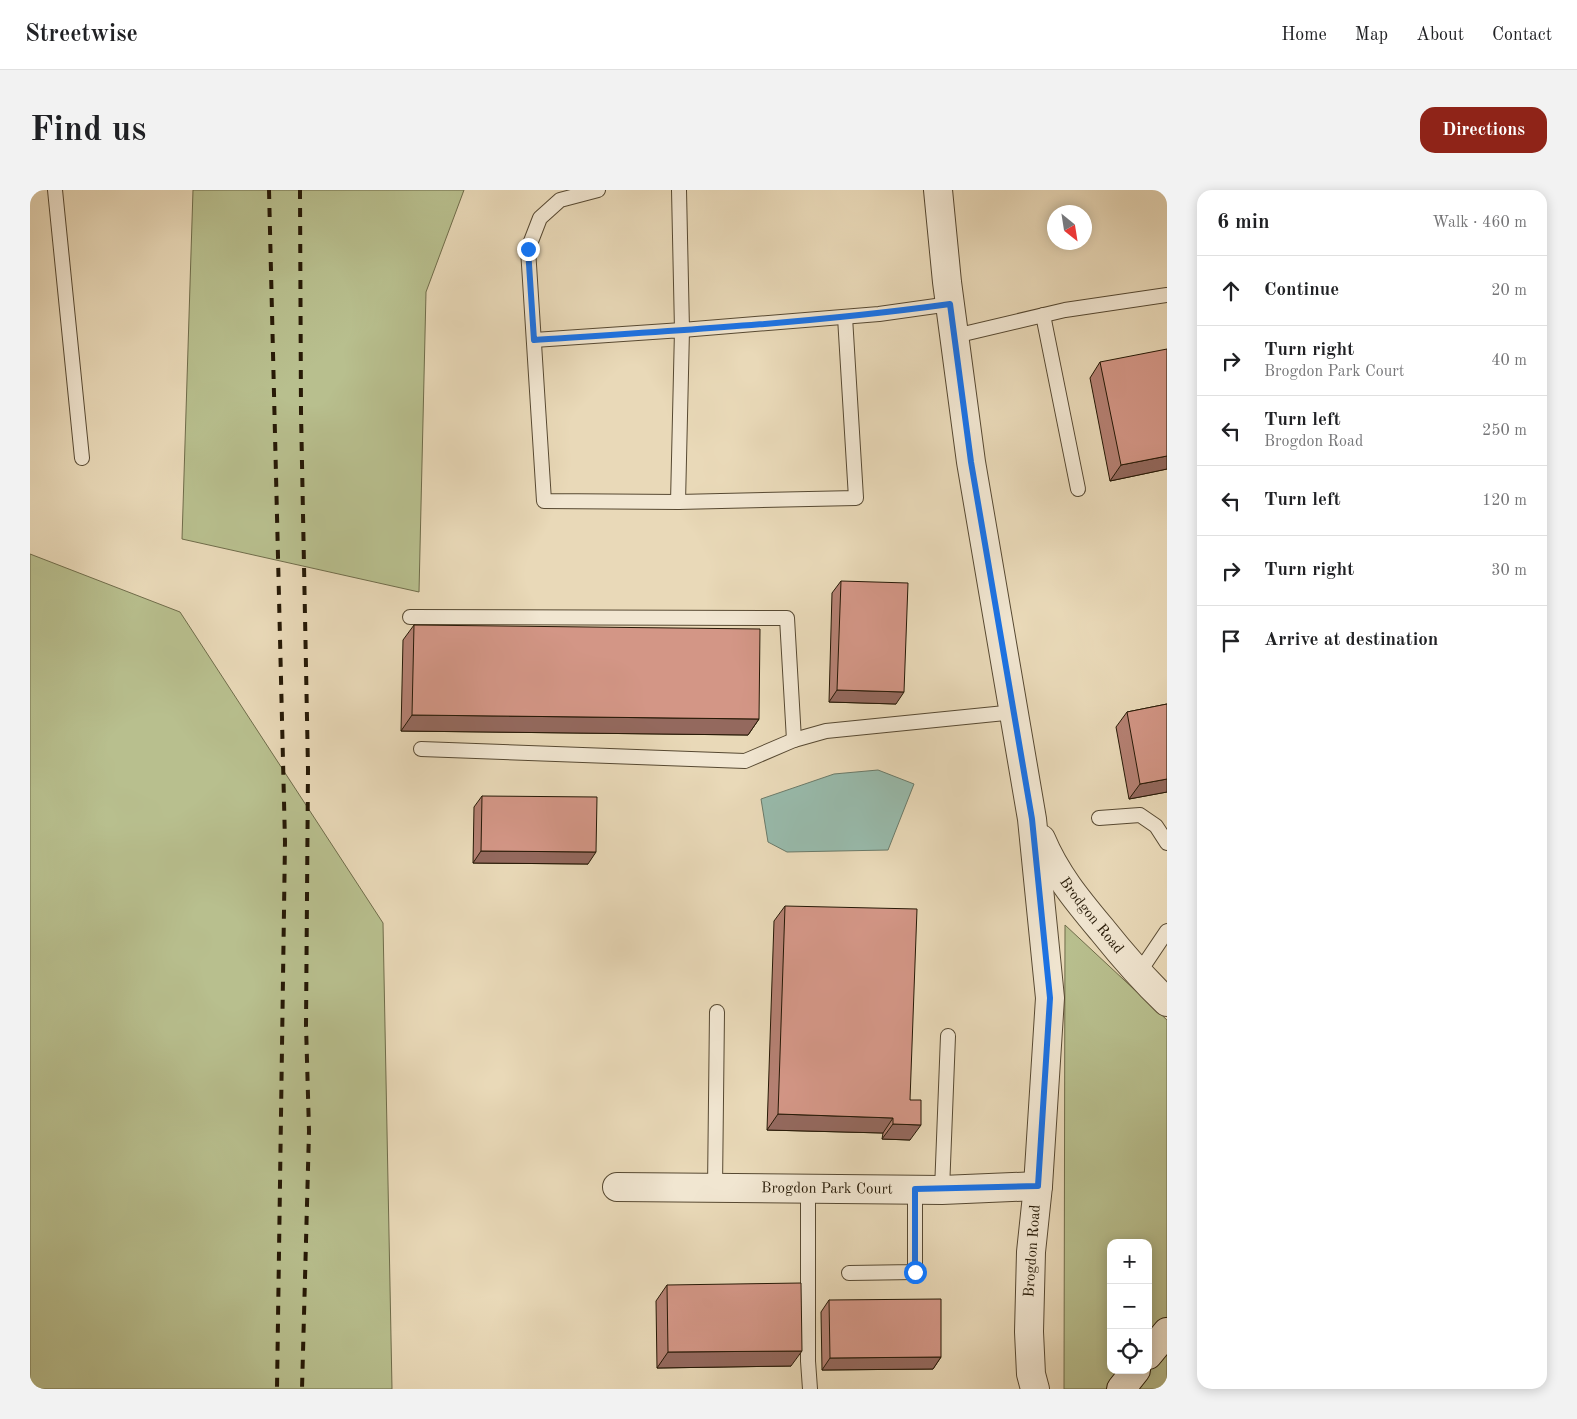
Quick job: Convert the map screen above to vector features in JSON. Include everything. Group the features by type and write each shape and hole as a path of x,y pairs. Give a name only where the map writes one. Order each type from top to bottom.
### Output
{"street":[{"name":"Brogdon Road","path":"938,190 950,304 971,462 1032,819 1050,998 1038,1186 1031,1252 1029,1332 1031,1374 1035,1389"},
{"name":"Brodgon Road","path":"1032,819 1050,862 1074,896 1138,974 1167,1002"},
{"name":"Brogdon Park Court","path":"617,1187 928,1189 1038,1186"},
{"path":"1152,1350 1167,1332"},
{"path":"1120,1389 1133,1374"}],"lane":[{"path":"55,190 82,458"},
{"path":"598,190 560,200 540,218 528,249 544,500 678,502 856,498 845,317"},
{"path":"678,502 682,330 679,190"},
{"path":"955,336 1064,310 1167,295"},
{"path":"534,340 845,317 950,304"},
{"path":"1043,315 1078,489"},
{"path":"410,618 787,618 794,740"},
{"path":"422,748 744,761 794,740 826,731 1015,712"},
{"path":"1099,818 1140,815 1156,826 1167,843"},
{"path":"1138,974 1167,931"},
{"path":"715,1188 717,1012"},
{"path":"849,1273 915,1272 948,1036"},
{"path":"808,1188 808,1361 810,1389"}],"green space":[{"path":"193,190 464,190 426,292 419,592 182,539"},
{"path":"30,554 180,612 383,923 392,1389 30,1389"},
{"path":"1065,925 1167,1020 1167,1389 1064,1389"}],"shaded area":[{"path":"878,770 914,784 888,850 787,852 768,842 761,799 834,774"}],"building":[{"path":"1167,349 1167,456 1121,465 1100,362"},
{"path":"841,581 908,583 904,692 837,690"},
{"path":"414,625 760,629 759,719 412,715"},
{"path":"1167,704 1167,779 1140,784 1127,712"},
{"path":"482,796 597,797 596,852 481,851"},
{"path":"785,906 917,909 910,1100 921,1100 921,1125 893,1124 893,1118 778,1114"},
{"path":"801,1283 802,1351 668,1352 667,1285"},
{"path":"941,1299 941,1357 830,1358 829,1300"}],"railway":[{"path":"269,190 285,842 277,1389"},
{"path":"300,190 301,412 308,769 306,1025 309,1131 302,1389"}],"route":[{"path":"528,249 534,340 845,317 950,304 971,462 1032,819 1050,998 1038,1186 942,1190 915,1189 915,1272"}]}
